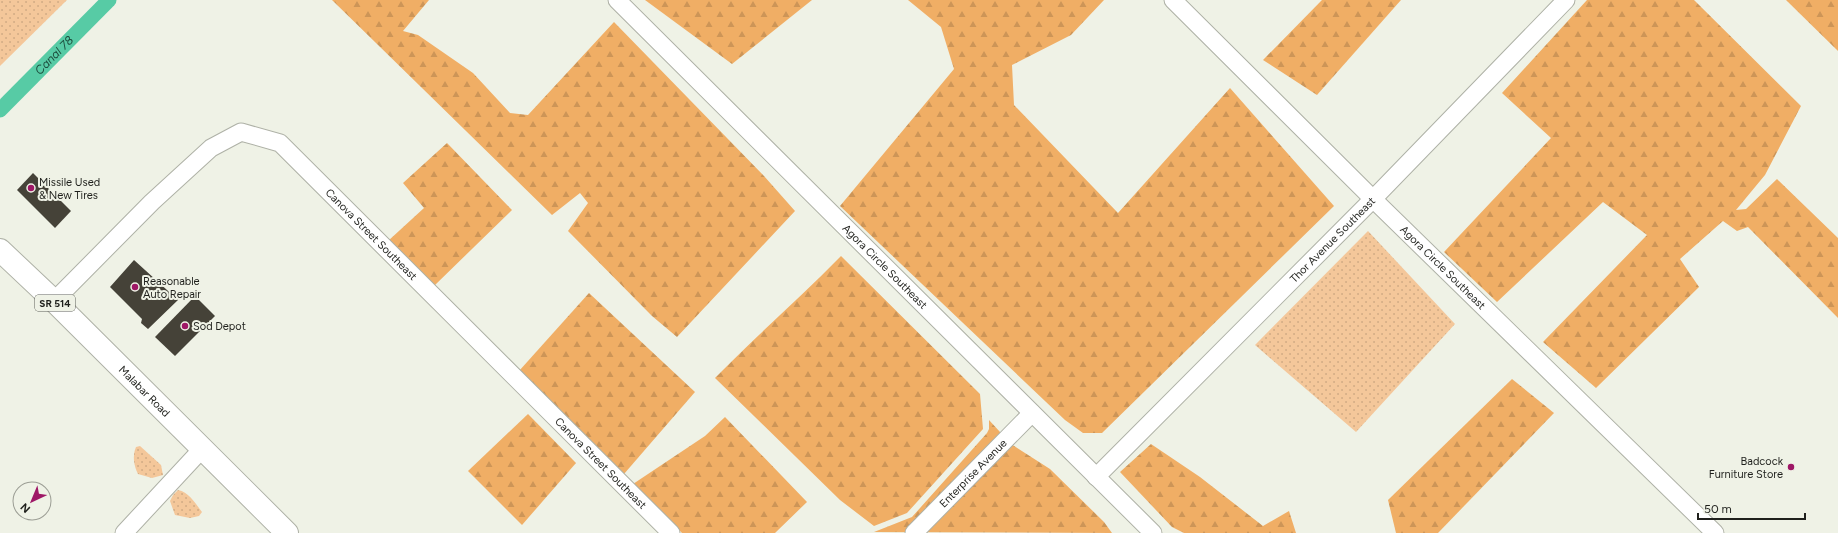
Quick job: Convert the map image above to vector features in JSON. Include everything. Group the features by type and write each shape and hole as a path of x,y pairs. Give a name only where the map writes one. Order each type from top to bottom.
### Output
{"main road":[{"name":"Malabar Road","path":"0,250 54,301 287,533"}],"street":[{"name":"Agora Circle Southeast","path":"617,0 1153,533"},
{"name":"Agora Circle Southeast","path":"1173,0 1373,199 1715,533"},
{"name":"Thor Avenue Southeast","path":"1096,477 1373,199 1566,0"},
{"name":"Canova Street Southeast","path":"54,301 152,202 211,148 241,132 280,143 671,533"},
{"name":"Enterprise Avenue","path":"914,533 1032,413"},
{"path":"124,533 202,449"}],"shaded area":[{"path":"0,0 67,0 0,66"},
{"path":"1368,231 1455,324 1356,432 1255,345"},
{"path":"140,446 161,465 163,475 152,478 138,474 134,454 136,447"},
{"path":"178,490 189,495 202,512 199,516 190,518 175,515 170,501"}],"green space":[{"path":"332,0 429,0 403,31 418,35 473,73 510,113 528,115 614,22 764,176 795,211 677,337 652,316 568,231 588,203 580,193 552,215"},
{"path":"645,0 812,0 732,64"},
{"path":"908,0 1104,0 1071,35 1012,65 1014,105 1118,213 1230,88 1334,206 1102,433 1083,433 1065,420 840,206 954,69 941,27"},
{"path":"1322,0 1401,0 1317,95 1263,60"},
{"path":"1587,0 1694,0 1801,106 1765,175 1736,210 1746,209 1777,179 1838,238 1838,318 1748,227 1737,231 1723,221 1680,259 1699,287 1596,388 1543,342 1647,235 1603,202 1497,302 1444,252 1551,138 1502,93"},
{"path":"1786,0 1838,0 1838,51"},
{"path":"447,143 512,210 434,286 388,241 424,208 403,183"},
{"path":"841,256 980,394 983,429 907,513 874,526 840,500 715,378"},
{"path":"589,293 695,392 624,474 519,371"},
{"path":"1512,379 1554,413 1438,533 1396,533 1388,500"},
{"path":"528,414 576,463 522,525 468,471"},
{"path":"725,417 807,502 775,533 682,533 633,484 705,436"},
{"path":"989,420 1011,444 1050,469 1104,522 1112,533 874,532 912,517 987,433 989,429"},
{"path":"1151,444 1200,477 1263,526 1289,511 1296,533 1184,533 1172,527 1120,472"}],"building":[{"path":"33,173 71,211 55,228 17,190"},
{"path":"134,260 178,300 148,329 141,323 142,319 110,287"},
{"name":"Sod Depot","path":"195,296 215,316 175,356 155,337"}],"waterway":[{"name":"Canal 78","path":"0,110 109,0"}],"place":[{"name":"Missile Used & New Tires","path":"31,188"},
{"name":"Reasonable Auto Repair","path":"135,287"},
{"name":"Sod Depot","path":"185,326"},
{"name":"Badcock Furniture Store","path":"1791,467"}]}
